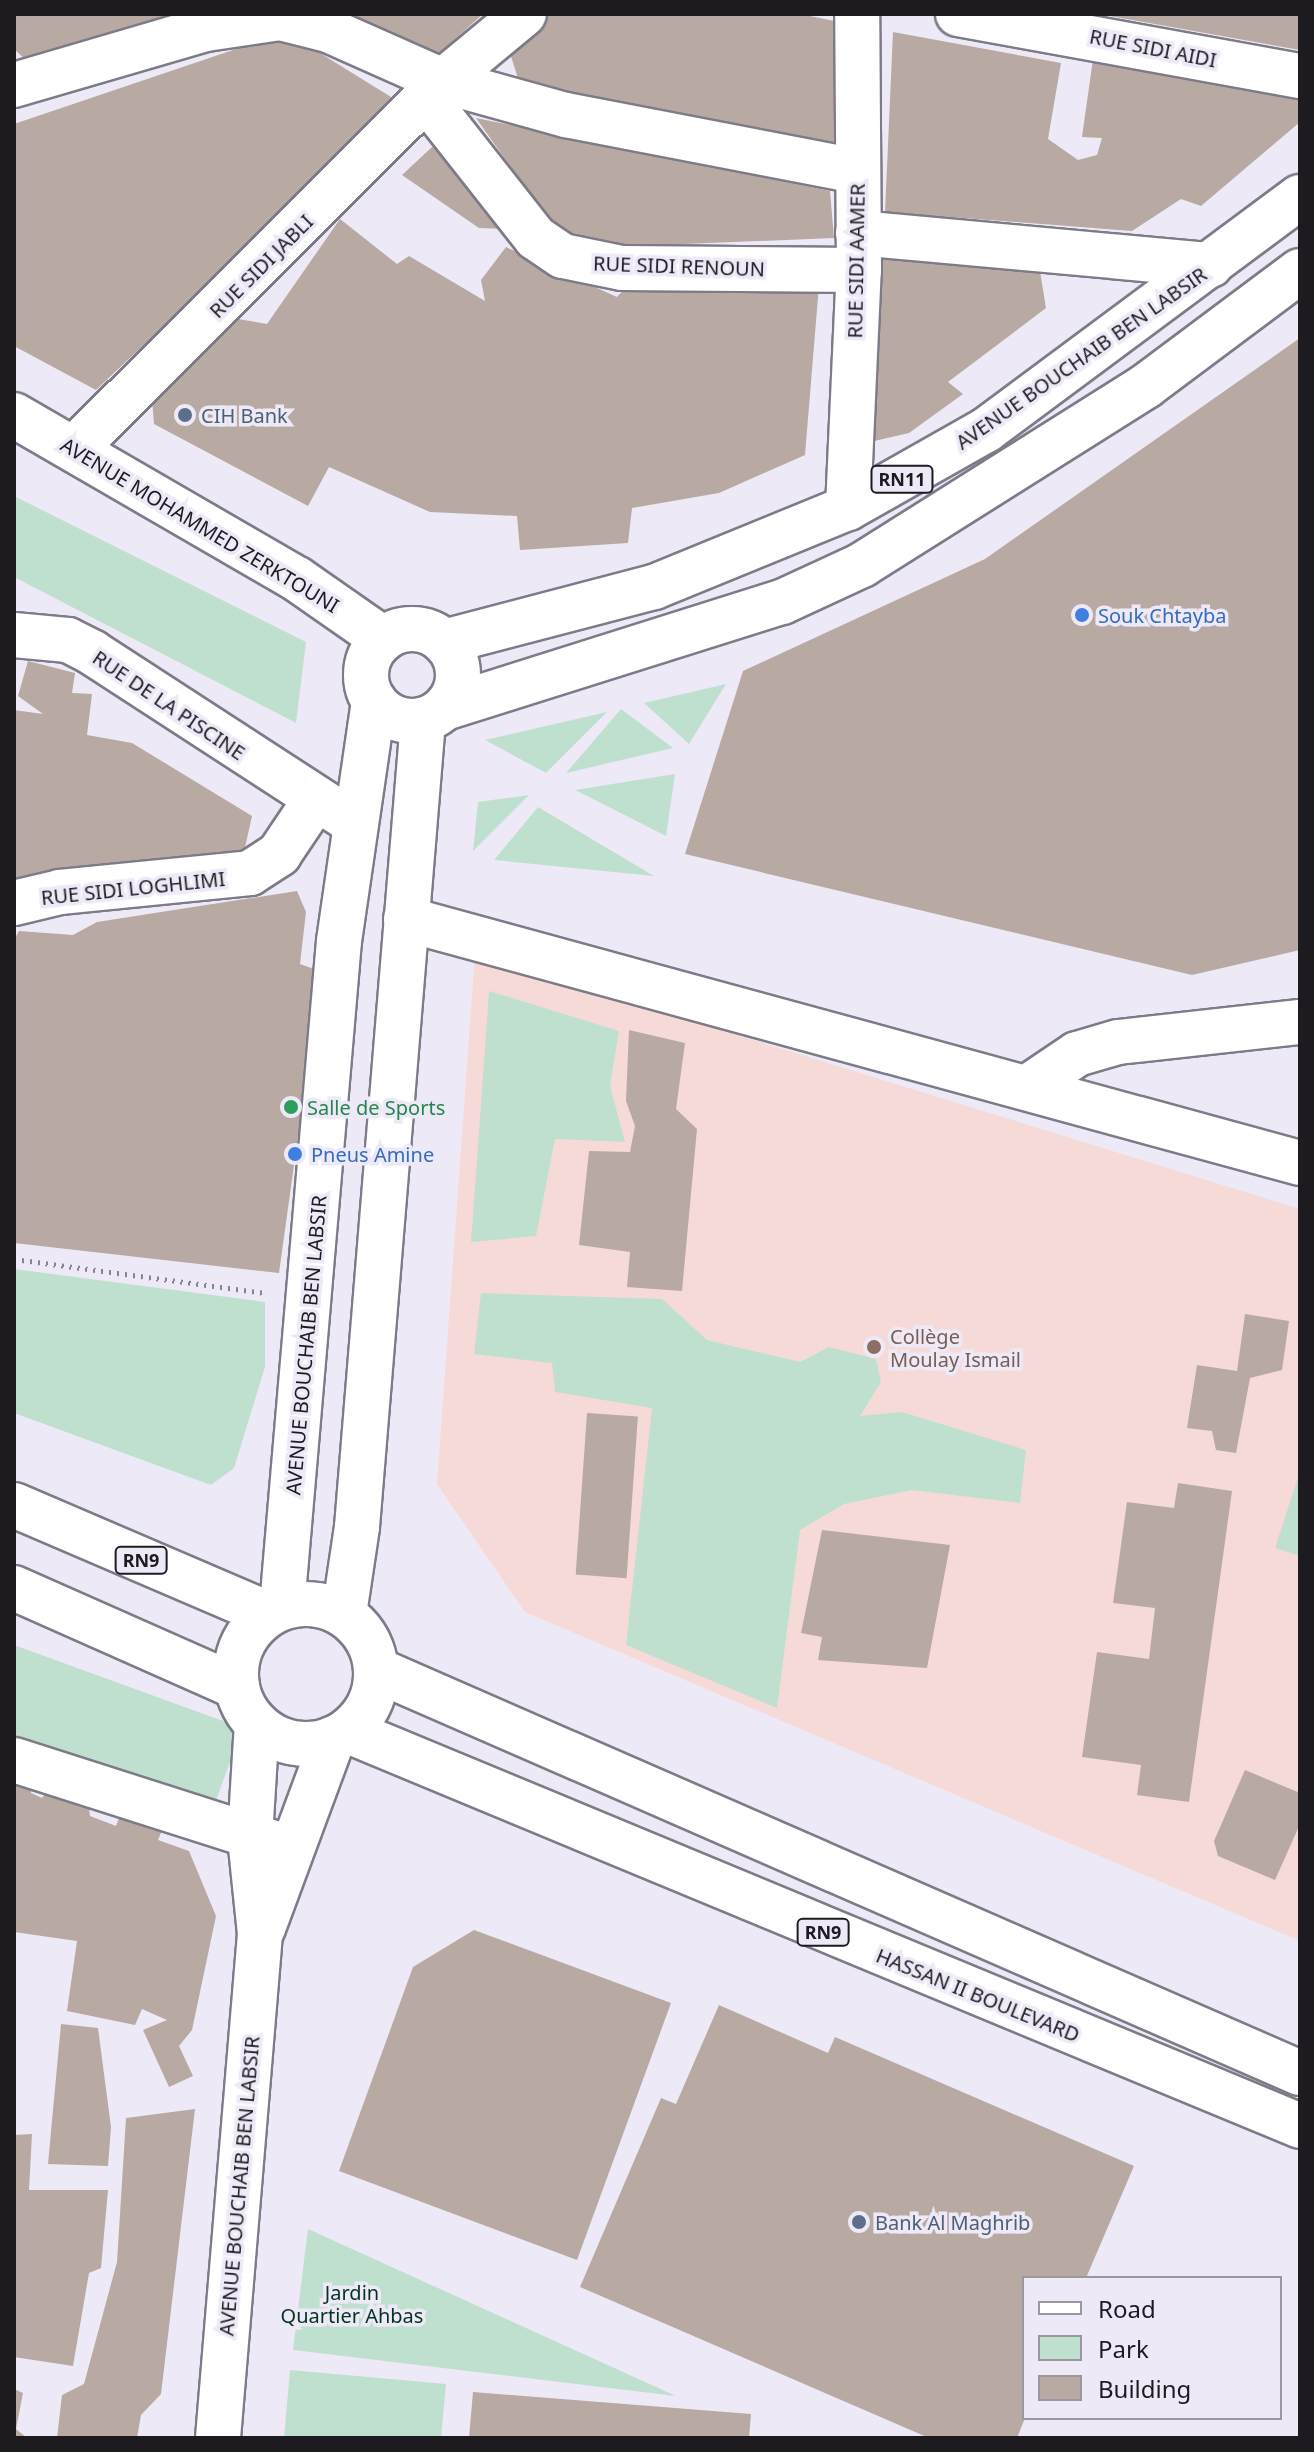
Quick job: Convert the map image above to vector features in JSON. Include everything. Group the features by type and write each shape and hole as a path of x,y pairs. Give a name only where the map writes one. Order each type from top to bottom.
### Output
{"main road":[{"name":"RUE SIDI JABLI","path":"75,448 436,91 524,14"},
{"name":"RUE SIDI AAMER","path":"848,508 859,252 857,14"},
{"name":"RUE SIDI AIDI","path":"958,14 1300,76"},
{"path":"14,85 206,29 280,18 328,30 436,91 709,147 858,171"},
{"name":"RUE SIDI RENOUN","path":"436,91 536,238 563,256 622,268 859,252 1211,265"},
{"name":"AVENUE BOUCHAIB BEN LABSIR","path":"444,642 654,587 848,508 986,430 1300,197"},
{"name":"RN11","path":"434,714 782,602 862,565 1146,386 1300,271"},
{"name":"AVENUE MOHAMMED ZERKTOUNI","path":"14,415 297,579 383,639"},
{"path":"340,1735 374,1694 377,1670 368,1638 344,1614 357,1527 406,919 434,714 458,674 444,642 417,629 383,639 366,672 374,701 395,718 434,714"},
{"name":"RUE DE LA PISCINE","path":"14,635 68,640 93,653 314,802 353,822"},
{"name":"AVENUE BOUCHAIB BEN LABSIR","path":"275,1611 311,1298 353,822 374,701"},
{"name":"RUE SIDI LOGHLIMI","path":"14,903 60,892 250,873 279,854 314,802"},
{"path":"406,919 1300,1163"},
{"path":"1028,1087 1077,1054 1118,1042 1300,1022"},
{"name":"RN9","path":"14,1505 275,1611 303,1602 344,1614"},
{"name":"HASSAN II BOULEVARD","path":"14,1588 247,1705 284,1741 340,1735 1300,2126"},
{"path":"247,1705 242,1646 275,1611"},
{"path":"377,1670 1300,2073"},
{"name":"AVENUE BOUCHAIB BEN LABSIR","path":"218,2438 260,1934 250,1837 247,1705"},
{"name":"AVENUE BOUCHAIB BEN LABSIR","path":"260,1934 340,1735"},
{"path":"14,1760 294,1849"}],"path":[{"path":"14,1259 311,1298"}],"shaded area":[{"name":"Collège Moulay Ismail","path":"475,954 1300,1209 1300,1941 525,1612 437,1484"}],"green space":[{"path":"14,496 306,642 296,723 14,577"},
{"path":"726,684 689,744 644,703"},
{"path":"621,709 673,748 566,773"},
{"path":"607,712 546,773 485,740"},
{"path":"675,774 666,836 575,790"},
{"path":"529,795 473,851 478,802"},
{"path":"538,807 654,876 494,860"},
{"path":"489,991 619,1031 610,1086 625,1142 555,1139 536,1236 471,1242"},
{"path":"14,1269 265,1302 265,1367 234,1468 211,1485 14,1413"},
{"path":"481,1293 662,1299 707,1340 800,1362 829,1347 876,1359 881,1382 860,1416 902,1412 1026,1450 1020,1503 912,1490 844,1504 800,1530 777,1708 626,1645 652,1408 555,1392 552,1363 474,1354"},
{"path":"1300,1471 1300,1556 1275,1548"},
{"path":"14,1645 242,1728 212,1811 14,1739"},
{"name":"Jardin Quartier Ahbas","path":"308,2229 676,2396 293,2350"},
{"name":"Jardin Quartier Ahbas","path":"290,2370 446,2384 441,2438 284,2438"}],"building":[{"path":"14,14 171,15 27,61 14,49"},
{"path":"346,14 483,14 437,55"},
{"path":"550,14 800,14 849,24 842,148 520,85 510,53"},
{"path":"1300,14 1300,50 1110,16"},
{"path":"286,32 391,97 389,113 96,390 14,346 14,124"},
{"path":"893,32 1061,63 1048,139 1078,160 1097,155 1102,138 1082,137 1094,52 1300,87 1300,122 1201,206 1181,199 1132,231 885,212"},
{"path":"476,118 830,191 834,238 610,247 556,231"},
{"path":"432,147 466,157 507,229 479,228 402,175"},
{"path":"340,219 397,264 409,256 485,301 481,280 506,247 617,297 628,285 819,285 805,455 719,493 632,508 628,543 520,550 517,516 430,512 329,467 308,506 154,424 152,399 238,319 267,324"},
{"path":"874,256 1040,271 1046,308 948,382 963,394 909,433 870,442"},
{"name":"Souk Chtayba","path":"1300,338 1300,950 1192,975 685,854 743,671 985,559"},
{"path":"28,661 75,673 72,693 92,694 87,735 132,743 252,816 242,861 14,894 14,710 43,714 18,696"},
{"path":"297,891 306,912 300,964 331,975 310,1050 279,1273 14,1243 14,940 19,931 73,935 97,922"},
{"path":"629,1030 685,1043 676,1109 697,1129 682,1291 627,1287 630,1252 579,1245 589,1151 630,1152 635,1126 626,1101"},
{"path":"1245,1314 1289,1321 1282,1370 1250,1378 1236,1453 1216,1450 1212,1431 1187,1428 1197,1365 1237,1371"},
{"path":"587,1413 638,1417 627,1578 576,1575"},
{"path":"1178,1483 1232,1491 1189,1802 1137,1795 1141,1765 1082,1757 1097,1652 1149,1659 1155,1608 1113,1603 1127,1502 1174,1508"},
{"path":"822,1530 950,1545 927,1668 818,1660 822,1637 801,1633"},
{"path":"1245,1770 1300,1793 1300,1824 1275,1880 1218,1856 1214,1841"},
{"path":"14,1777 32,1783 31,1793 42,1798 48,1790 88,1801 90,1816 116,1826 121,1813 162,1830 158,1840 189,1851 216,1916 192,2030 179,2046 193,2076 169,2087 143,2030 167,2020 142,2009 135,2025 67,2011 77,1941 14,1932"},
{"path":"474,1930 671,2003 577,2260 339,2171 413,1967"},
{"name":"Bank Al Maghrib","path":"719,2005 828,2053 835,2037 1134,2166 1087,2276 1022,2276 1024,2420 1017,2438 929,2438 580,2287 661,2098 676,2104"},
{"path":"61,2024 98,2028 111,2127 108,2166 48,2164"},
{"path":"195,2109 161,2394 141,2415 137,2438 57,2438 62,2395 84,2384 117,2262 126,2118"},
{"path":"32,2134 29,2190 108,2190 101,2268 89,2273 73,2366 14,2357 14,2135"},
{"path":"14,2389 23,2393 16,2429 27,2438 14,2438"},
{"path":"473,2392 751,2414 749,2438 469,2438"}],"place":[{"name":"CIH Bank","path":"185,415"},
{"name":"Souk Chtayba","path":"1082,615"},
{"name":"Salle de Sports","path":"291,1107"},
{"name":"Pneus Amine","path":"295,1154"},
{"name":"Collège Moulay Ismail","path":"874,1347"},
{"name":"Bank Al Maghrib","path":"859,2222"}]}
